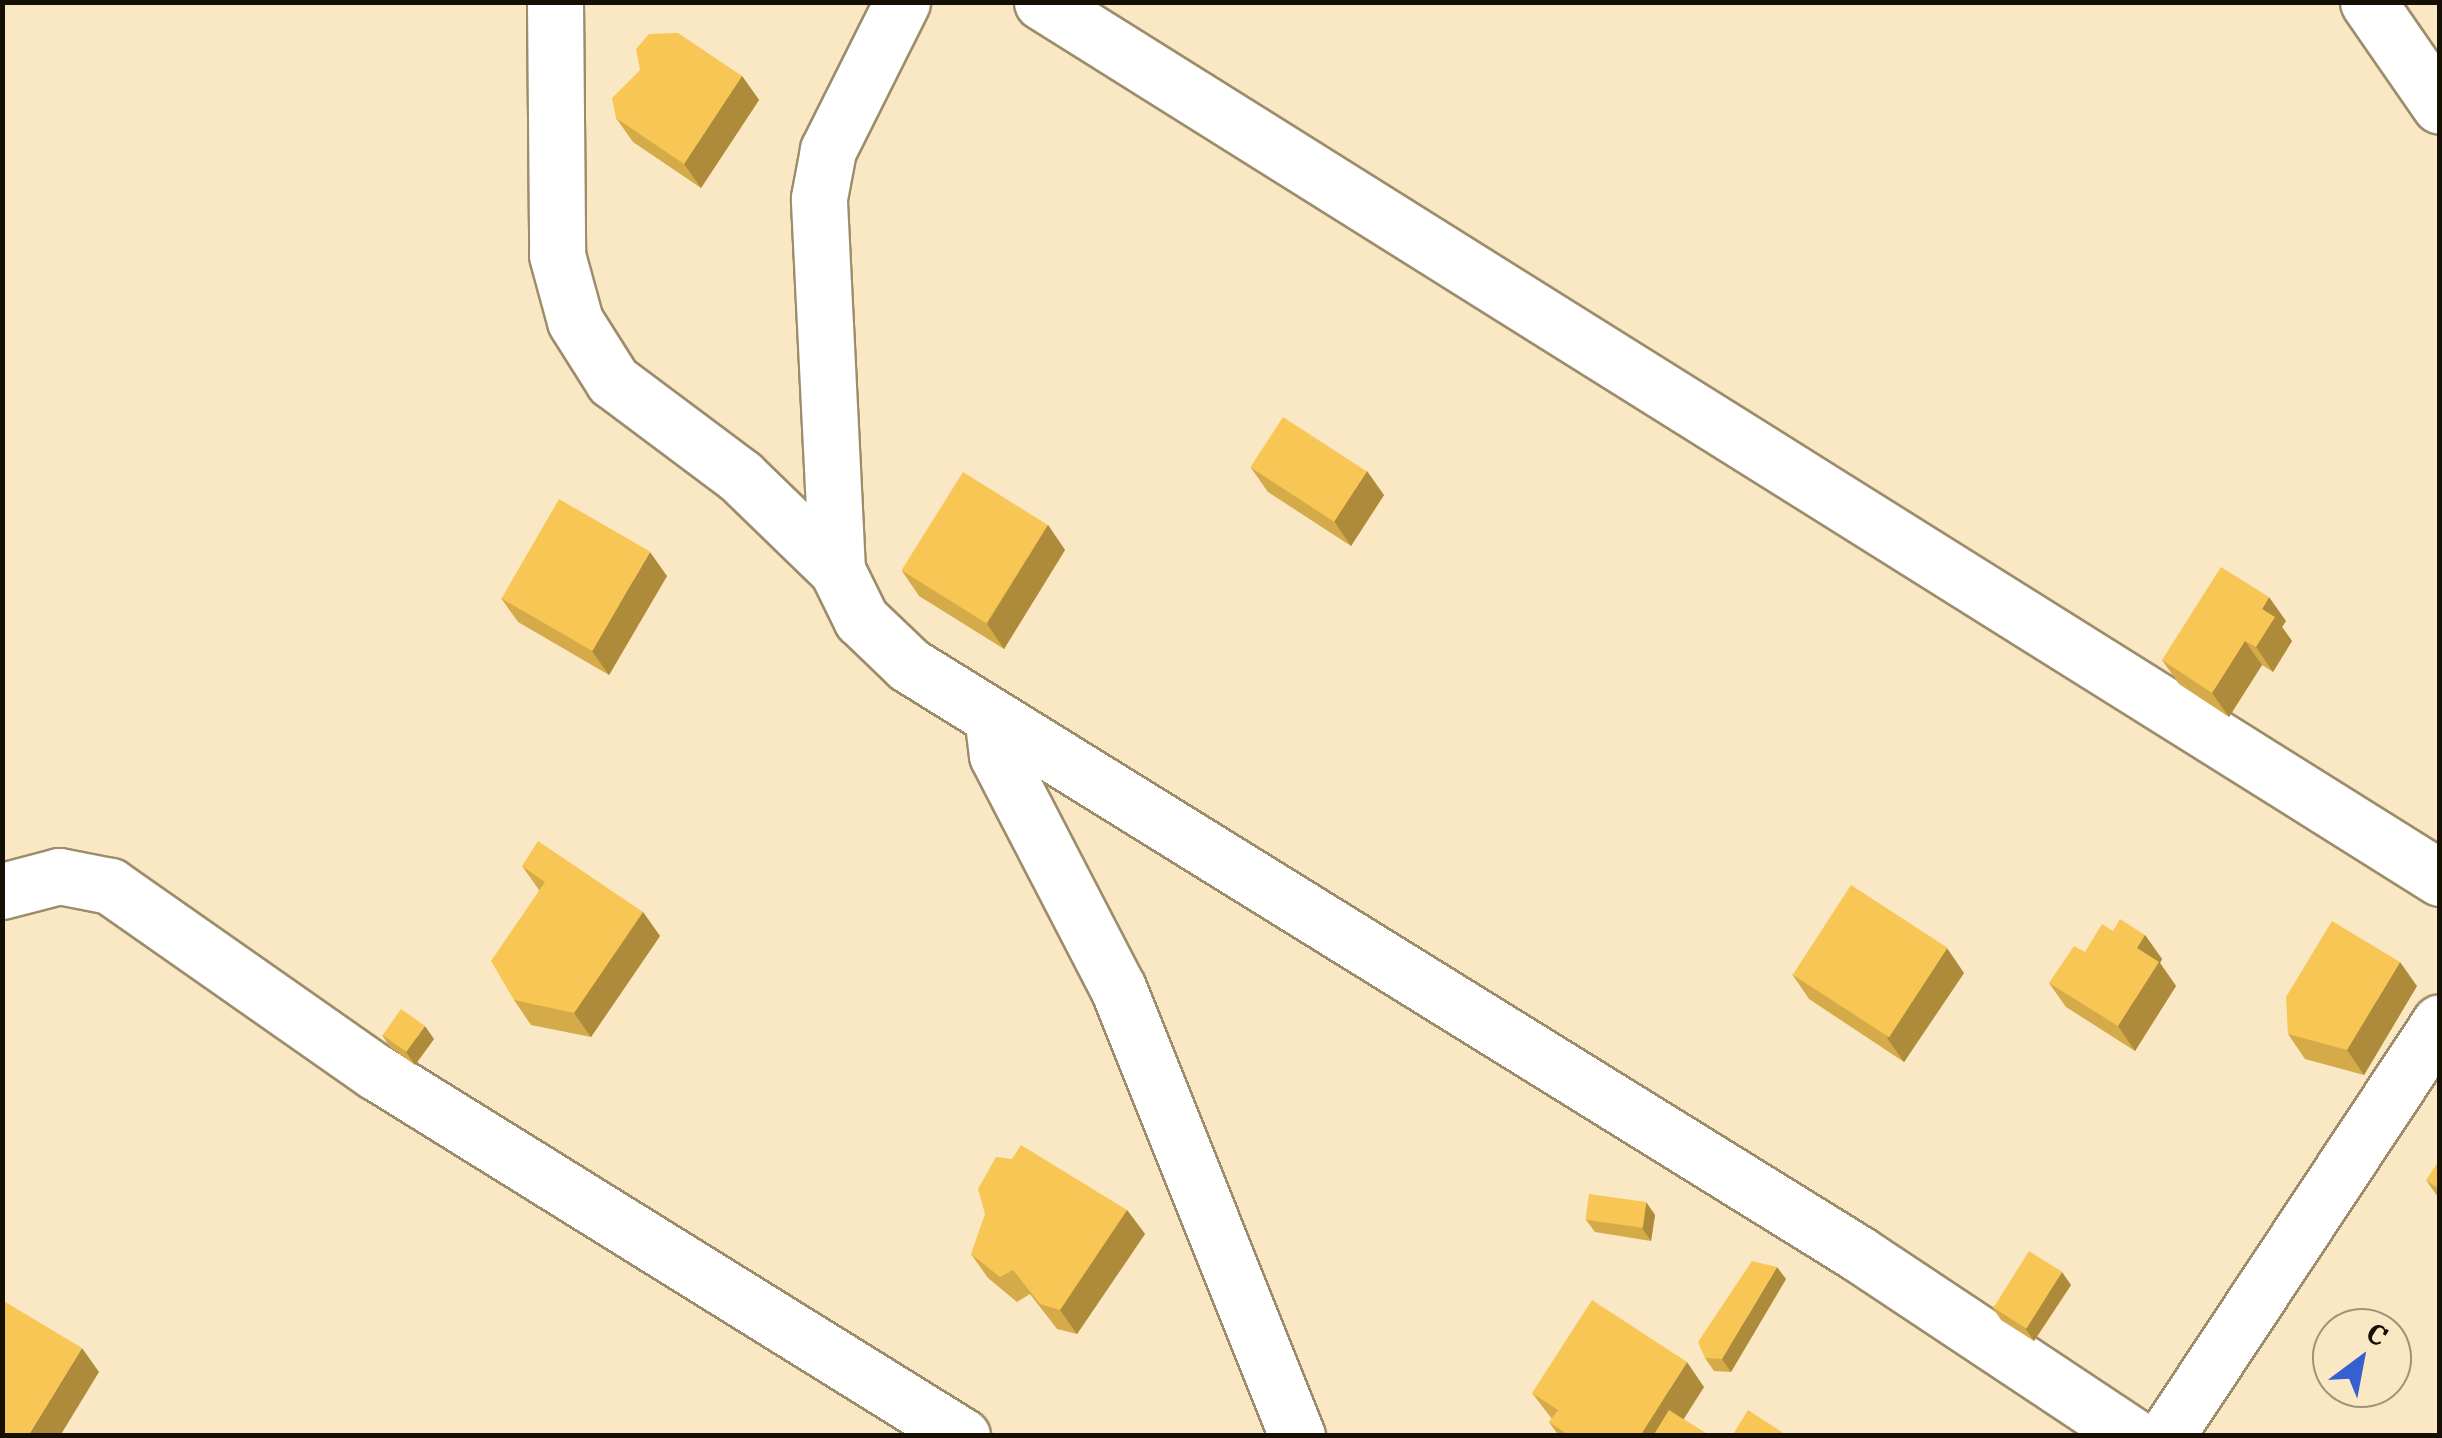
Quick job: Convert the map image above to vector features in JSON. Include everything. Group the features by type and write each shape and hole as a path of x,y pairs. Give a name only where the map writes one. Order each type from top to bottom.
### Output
{"street":[{"path":"555,2 557,255 575,320 612,381 740,476 837,570 860,619 993,723 1571,1073 2133,1436"},
{"path":"837,570 819,198 828,150 902,2"},
{"path":"1042,2 2440,878"},
{"path":"2368,2 2440,106"},
{"path":"993,723 997,755 1118,988 1297,1436"},
{"path":"2,891 59,876 110,886 376,1072 962,1436"},
{"path":"2166,1436 2440,1022"}],"building":[{"path":"678,33 742,76 684,164 616,118 612,98 640,70 636,49 649,34"},
{"path":"1283,417 1367,471 1334,522 1250,467"},
{"path":"963,472 1048,525 986,623 902,570"},
{"path":"559,499 650,552 592,651 502,599"},
{"path":"2221,567 2269,597 2262,609 2275,617 2256,647 2245,641 2212,693 2162,660"},
{"path":"538,841 643,912 574,1013 514,1000 491,961 545,882 522,866"},
{"path":"1851,885 1947,948 1889,1037 1793,975"},
{"path":"2120,919 2145,935 2137,948 2159,962 2118,1026 2049,983 2074,946 2085,952 2102,924 2113,931"},
{"path":"2332,921 2400,962 2347,1050 2288,1034 2286,997"},
{"path":"401,1009 425,1026 406,1052 383,1035"},
{"path":"1021,1145 1127,1210 1060,1310 1040,1304 1013,1270 1000,1277 971,1254 985,1214 978,1189 996,1157 1012,1159"},
{"path":"2440,1159 2440,1189 2426,1180"},
{"path":"1589,1194 1646,1202 1643,1228 1585,1220"},
{"path":"2029,1251 2062,1272 2027,1328 1993,1308"},
{"path":"1752,1261 1777,1267 1722,1359 1705,1358 1698,1342"},
{"path":"2,1300 82,1348 28,1436 2,1436"},
{"path":"1592,1300 1687,1362 1640,1436 1570,1436 1549,1422 1558,1410 1532,1393"},
{"path":"1669,1410 1710,1436 1653,1436"},
{"path":"1748,1410 1788,1436 1732,1436"}]}
